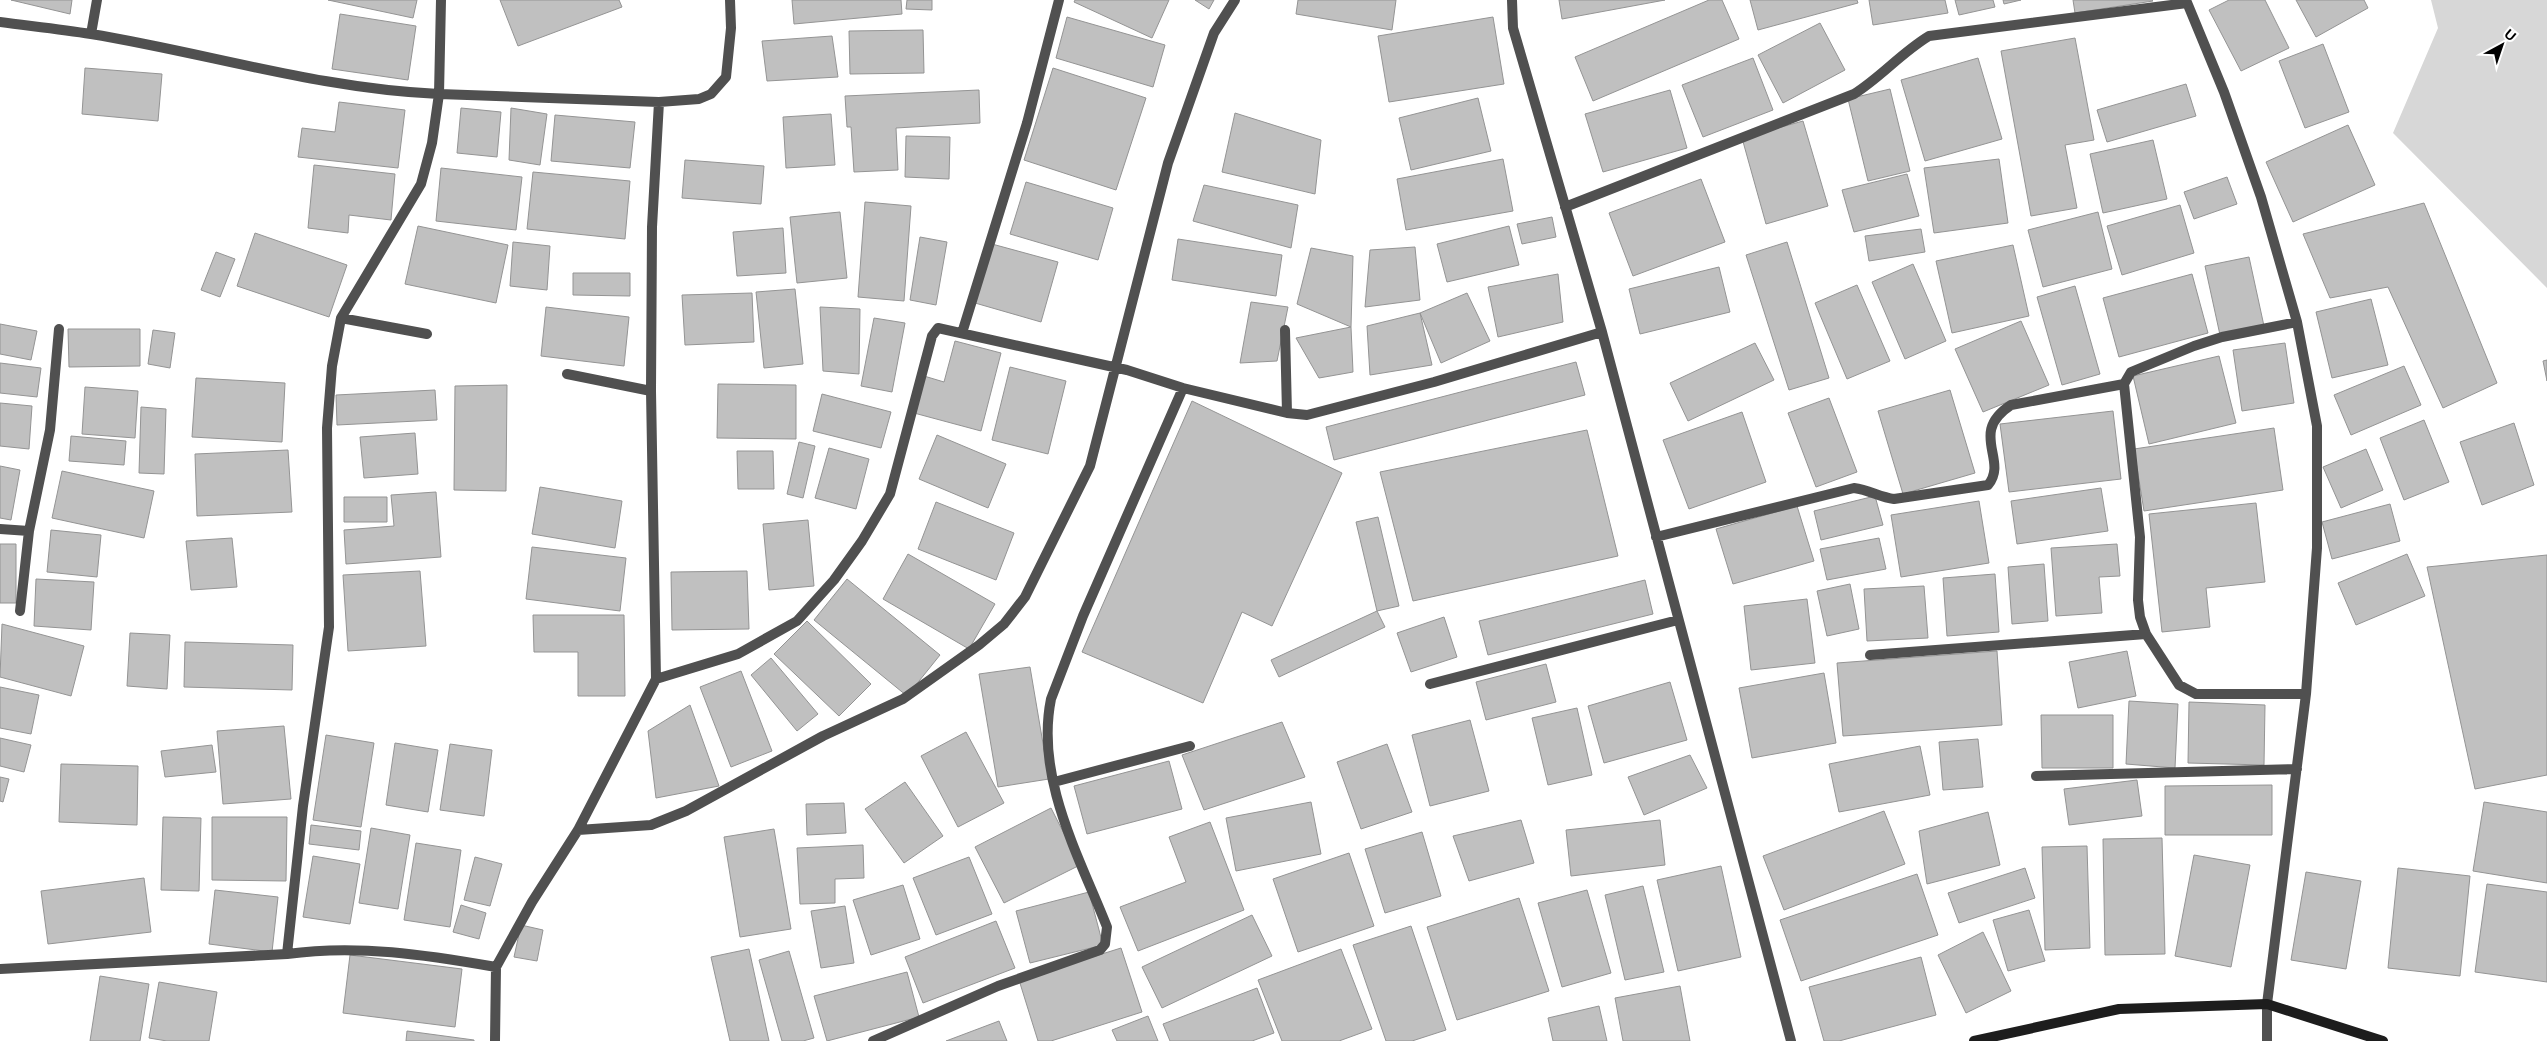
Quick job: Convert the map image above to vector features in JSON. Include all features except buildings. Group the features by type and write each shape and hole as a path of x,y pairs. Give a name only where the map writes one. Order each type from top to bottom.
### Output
{"street":[{"path":"91,34 97,0"},
{"path":"287,954 303,806 329,627 327,428 332,366 341,318 421,184 432,143 439,94 441,0"},
{"path":"0,22 91,34 270,72 394,92 659,102 699,99 711,94 720,86 726,77 728,66 730,0"},
{"path":"962,333 1026,123 1059,0"},
{"path":"578,830 651,825 686,811 823,736 903,699 979,645 1004,624 1025,597 1090,466 1168,163 1214,34 1235,0"},
{"path":"1512,0 1513,28 1602,332 1791,1041"},
{"path":"1565,207 1854,94 1876,81 1911,47 1929,36 2186,2 2224,92 2261,197 2297,322 2317,426 2317,548 2306,694 2266,1004 2267,1041"},
{"path":"495,1041 496,967 532,902 578,830 656,679 650,392 652,227 659,102"},
{"path":"341,318 427,334"},
{"path":"2297,322 2222,337 2194,346 2131,372 2124,384 2140,537 2138,600 2140,617 2146,634 2179,685 2196,694 2306,694"},
{"path":"656,679 738,654 797,621 834,580 862,541 890,494 934,331 942,328 1127,370 1183,388 1287,413 1307,415 1443,380 1602,332"},
{"path":"20,611 29,531 50,430 59,329"},
{"path":"1285,330 1287,413"},
{"path":"567,374 650,392"},
{"path":"1656,537 1854,488 1867,490 1882,498 1894,499 1988,485 1994,474 1990,426 1998,413 2011,404 2124,384"},
{"path":"873,1041 998,986 1100,950 1105,944 1107,927 1062,814 1054,782 1047,734 1051,699 1082,616 1183,388"},
{"path":"0,529 29,531"},
{"path":"1430,684 1678,620"},
{"path":"1870,655 2146,634"},
{"path":"1054,782 1190,746"},
{"path":"2036,776 2297,770"},
{"path":"0,969 287,954 313,950 416,953 496,967"},
{"path":"1974,1041 2119,1009 2266,1004 2383,1041"}],"shaded area":[{"path":"2431,0 2547,0 2547,288 2393,133 2438,28"}]}
